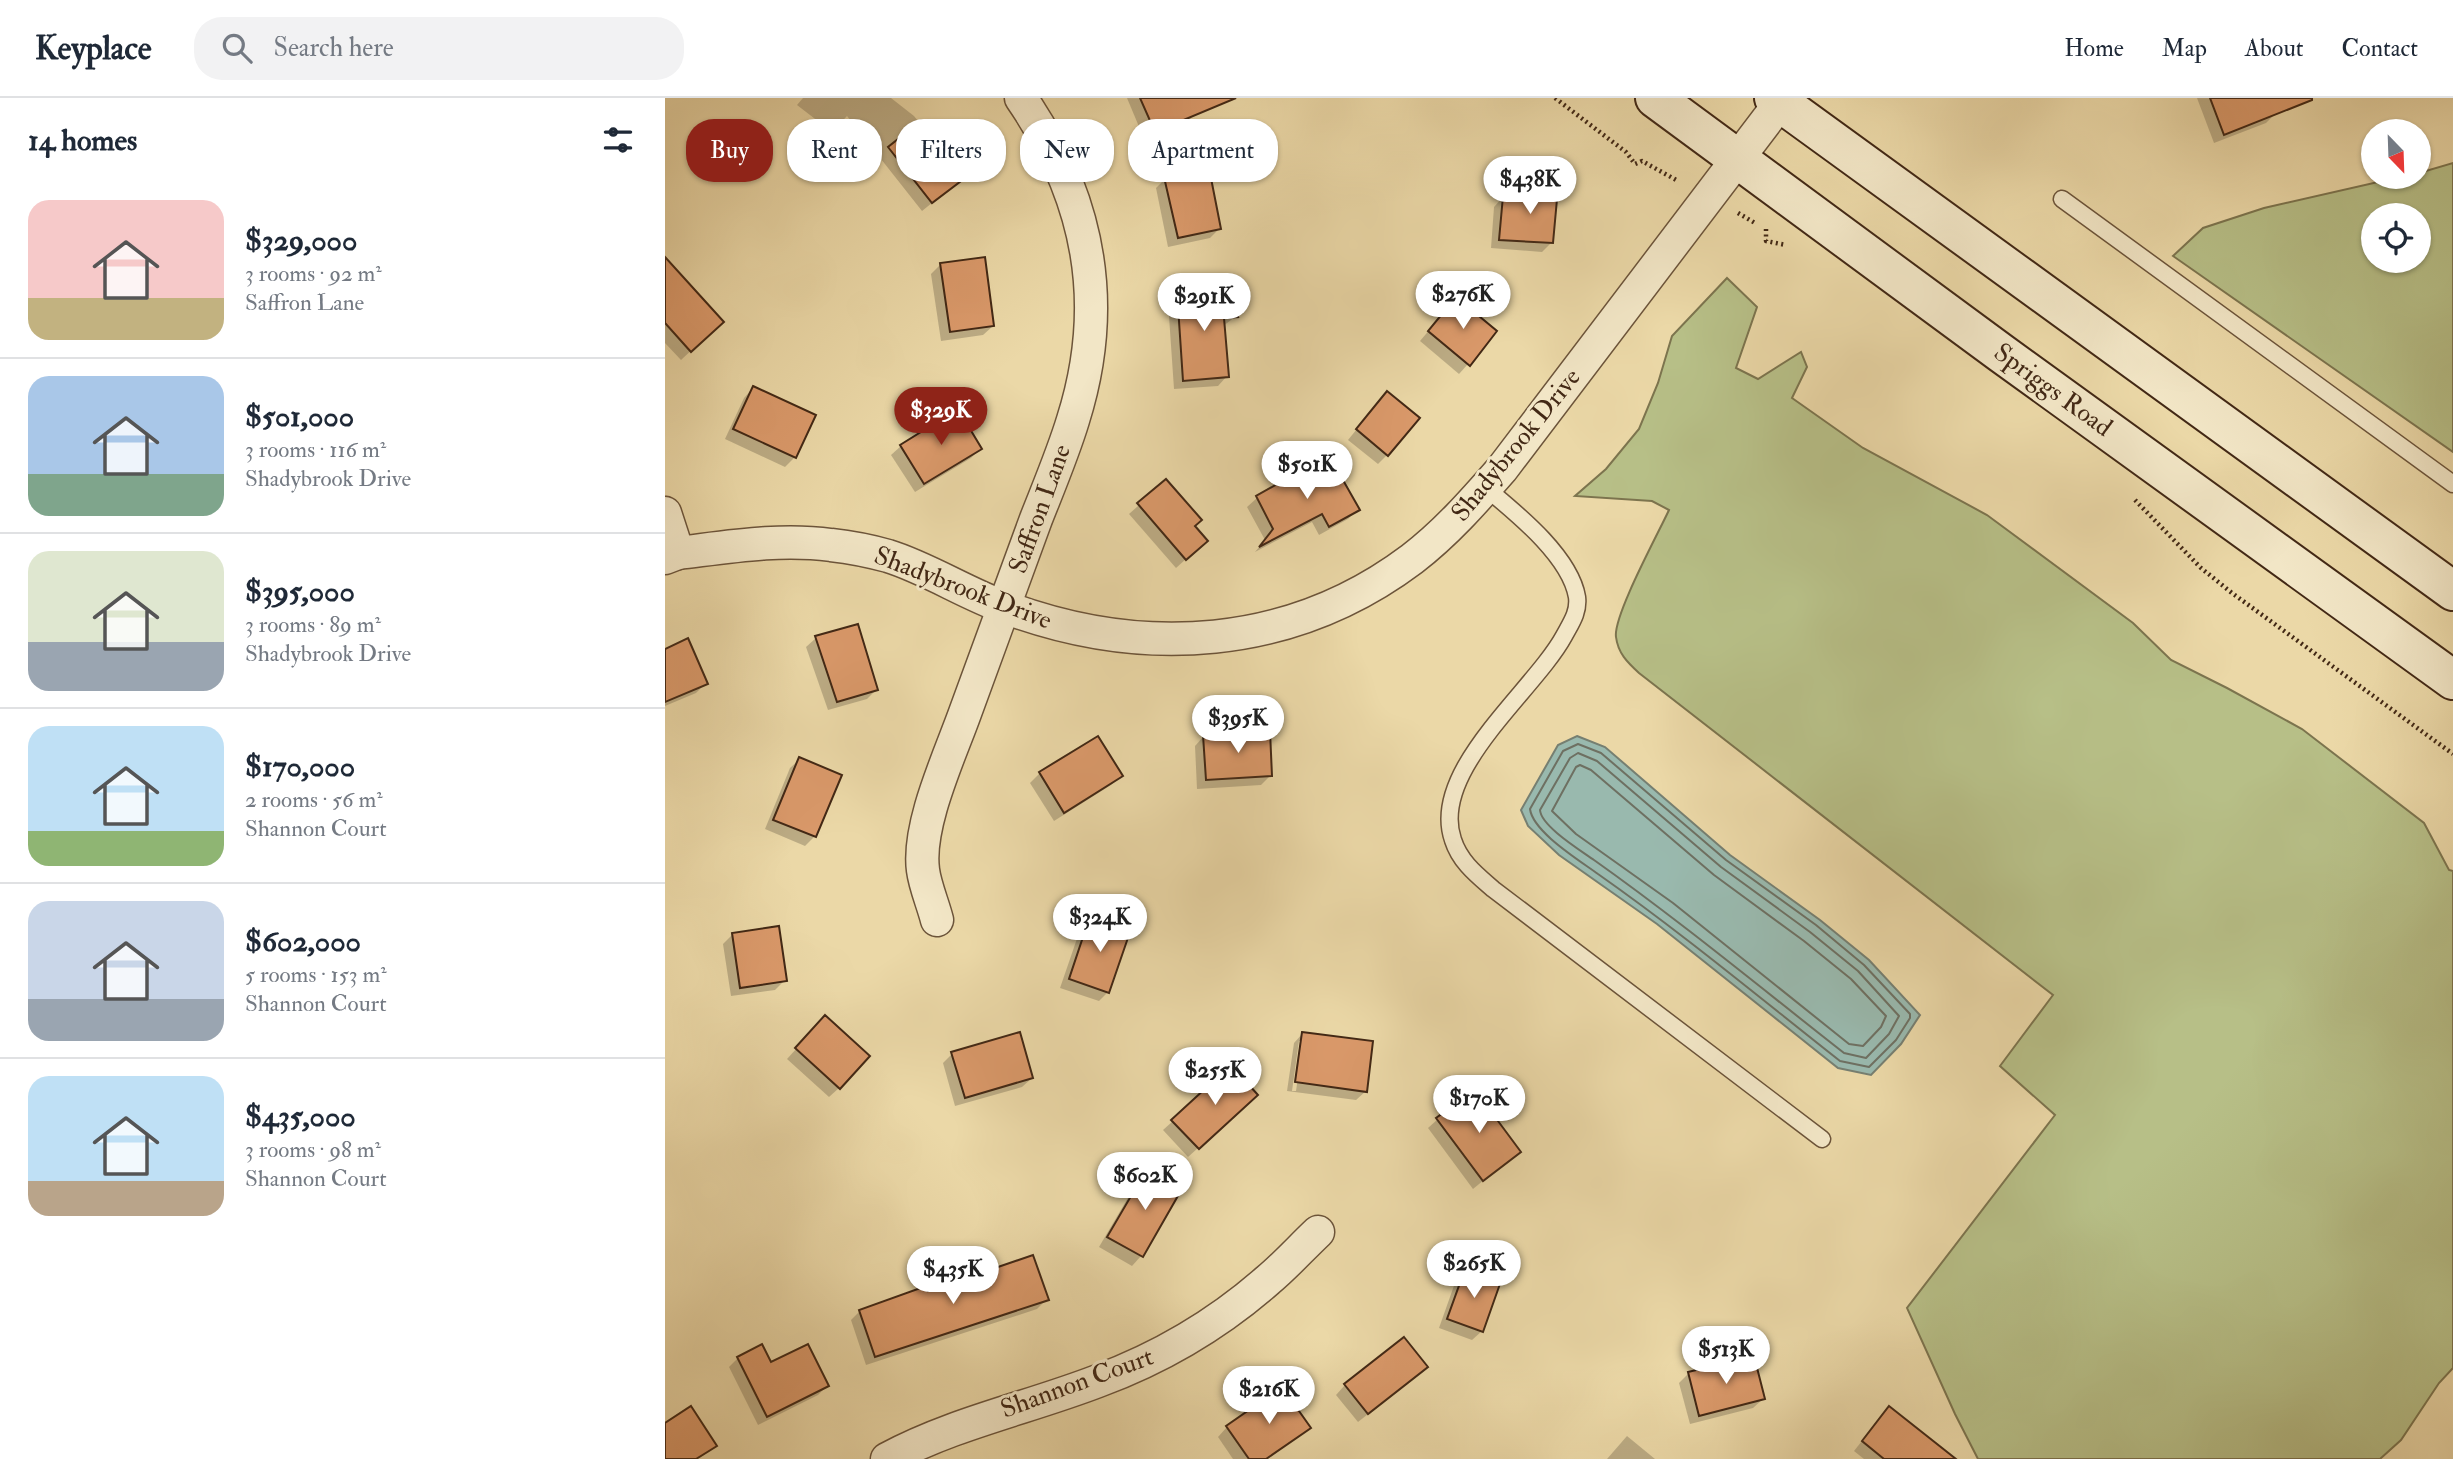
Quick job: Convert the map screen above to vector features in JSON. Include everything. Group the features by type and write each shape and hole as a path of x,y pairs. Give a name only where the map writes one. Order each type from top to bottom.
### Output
{"main road":[{"name":"Spriggs Road","path":"1655,98 2001,353 2453,680"},
{"path":"1777,100 2453,591"}],"street":[{"name":"Saffron Lane","path":"937,920 923,871 922,851 926,828 1074,418 1087,356 1091,301 1087,248 1074,198 1051,146 1021,98"},
{"name":"Shadybrook Drive","path":"671,556 771,542 830,544 889,556 1004,607 1070,628 1136,639 1198,640 1244,634 1311,615 1353,596 1411,559 1456,520 1486,488 1739,159 1777,100"},
{"path":"665,513 671,556"},
{"name":"Shannon Court","path":"887,1459 973,1421 1098,1381 1155,1356 1211,1324 1268,1280 1318,1232"}],"lane":[{"path":"2061,199 2453,484"},
{"path":"1486,488 1529,525 1556,555 1573,583 1577,613 1546,664 1485,734 1456,789 1450,817 1452,839 1473,872 1493,889 1822,1139"}],"path":[{"path":"1555,98 1626,152 1635,164 1642,161"},
{"path":"1766,229 1766,241 1792,249"},
{"path":"2127,493 2201,568 2232,593 2453,754"}],"green space":[{"path":"2453,163 2453,452 2173,256 2203,228 2264,208 2361,186 2361,189 2431,189 2431,169"},
{"path":"1727,278 1757,307 1736,368 1758,379 1801,352 1807,367 1792,398 1863,448 1987,515 2133,623 2171,660 2302,729 2424,823 2449,870 2453,871 2453,1368 2439,1383 2401,1440 2380,1459 1978,1459 1907,1308 2055,1115 2000,1066 2053,995 1631,665 1619,648 1617,626 1629,594 1669,510 1652,501 1575,496 1606,469 1639,429 1658,383 1672,336"}],"water":[{"path":"1577,736 1605,747 1730,855 1820,920 1869,960 1920,1015 1901,1044 1871,1075 1838,1068 1657,924 1559,855 1528,826 1521,810 1558,745"}],"building":[{"path":"1140,98 1236,98 1186,119 1149,119"},
{"path":"2210,98 2312,98 2312,100 2224,135"},
{"path":"896,141 896,157 888,147"},
{"path":"916,182 960,182 932,203"},
{"path":"1165,182 1212,182 1221,229 1178,238"},
{"path":"1530,186 1558,188 1553,243 1499,240 1503,196 1528,197"},
{"path":"665,257 724,322 691,352 665,323"},
{"path":"985,257 994,326 950,332 940,263"},
{"path":"1225,287 1238,317 1224,318 1229,377 1183,381 1177,291"},
{"path":"1456,297 1497,331 1470,366 1428,331"},
{"path":"753,386 816,415 796,458 733,429"},
{"path":"1387,391 1420,418 1388,456 1356,429"},
{"path":"958,409 982,449 924,484 900,445"},
{"path":"1331,459 1360,510 1329,527 1322,514 1259,547 1273,529 1256,496 1302,470 1309,486"},
{"path":"1166,479 1202,520 1195,526 1208,541 1186,560 1137,503"},
{"path":"858,624 878,690 837,702 815,636"},
{"path":"688,638 708,684 665,702 665,649"},
{"path":"1270,731 1272,776 1206,780 1203,735"},
{"path":"1098,736 1123,776 1064,813 1039,772"},
{"path":"799,757 842,775 816,837 773,820"},
{"path":"1090,916 1131,929 1109,993 1069,979"},
{"path":"779,926 787,981 740,988 732,933"},
{"path":"825,1015 870,1056 840,1089 795,1048"},
{"path":"1020,1032 1033,1078 965,1098 951,1052"},
{"path":"1302,1032 1373,1041 1367,1092 1295,1082"},
{"path":"1231,1065 1258,1095 1199,1149 1171,1120"},
{"path":"1475,1090 1521,1152 1483,1181 1436,1118"},
{"path":"1148,1167 1183,1187 1143,1257 1107,1237"},
{"path":"1033,1255 1049,1300 875,1357 859,1310 926,1286 928,1291"},
{"path":"1465,1269 1501,1281 1483,1332 1447,1319"},
{"path":"1404,1337 1428,1367 1368,1414 1344,1384"},
{"path":"762,1344 771,1362 808,1344 829,1386 767,1417 737,1357"},
{"path":"1754,1356 1765,1399 1699,1416 1688,1372"},
{"path":"1282,1387 1311,1428 1266,1459 1249,1459 1226,1426"},
{"path":"691,1406 717,1446 696,1459 665,1459 665,1423"},
{"path":"1889,1406 1956,1459 1884,1459 1862,1441"}]}
